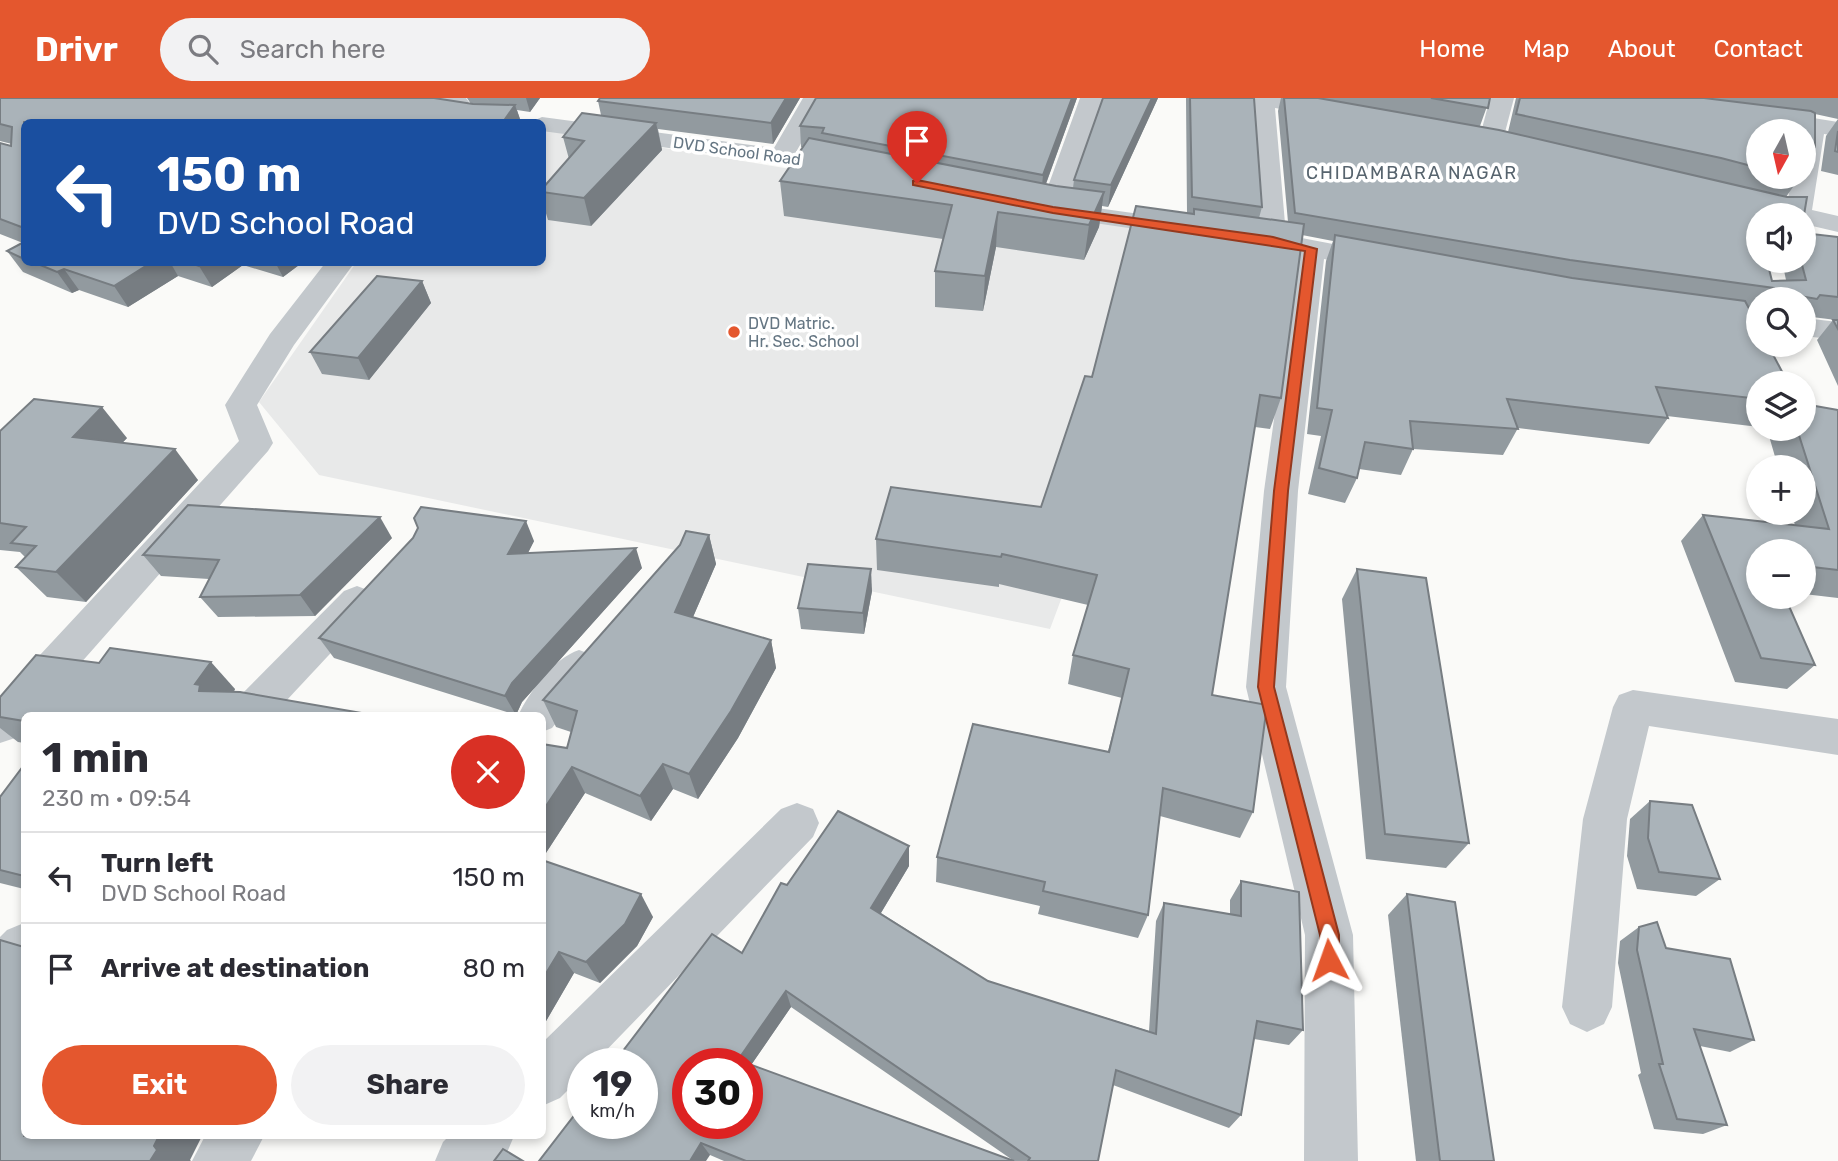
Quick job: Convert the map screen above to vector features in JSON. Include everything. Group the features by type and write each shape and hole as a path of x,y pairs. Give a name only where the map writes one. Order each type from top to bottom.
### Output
{"street":[{"path":"421,98 456,110"},
{"path":"781,156 815,98"},
{"path":"1053,210 1092,98"},
{"path":"1331,1161 1329,935 1266,687 1281,491 1292,245 1261,98 1349,114"},
{"path":"1491,140 1502,98"},
{"path":"1746,115 1826,126 1804,203"},
{"name":"DVD School Road","path":"546,124 781,156 876,175"},
{"path":"1465,135 1518,146"},
{"path":"1026,204 1407,265"},
{"path":"1816,219 1838,224"},
{"path":"0,726 256,443 241,405 281,341 338,266"},
{"path":"1816,328 1838,331"},
{"path":"250,712 380,577"},
{"path":"541,712 601,640"},
{"path":"1587,1007 1605,819 1633,707 1838,737"},
{"path":"546,1076 797,823"},
{"path":"0,972 21,950"},
{"path":"219,1161 234,1139"},
{"path":"462,1161 484,1139"}],"shaded area":[{"name":"DVD Matric. Hr. Sec. School","path":"546,128 1197,236 1050,629 319,475 259,402 354,266 546,266"}],"building":[{"path":"0,98 434,98 473,104 515,105 505,119 21,119 21,227 0,219 0,143 11,146 12,127 0,124"},
{"path":"600,98 786,98 771,123 598,101"},
{"path":"816,98 1072,98 1043,175 822,133 824,128 800,126"},
{"path":"1103,98 1152,98 1111,185 1074,180"},
{"path":"1190,98 1254,98 1262,207 1192,197"},
{"path":"1284,98 1318,98 1499,130 1746,189 1787,197 1807,197 1806,203 1746,203 1746,273 1770,273 1772,281 1806,280 1804,273 1816,273 1816,234 1838,237 1838,297 1820,295 1816,299 1816,287 1767,287 1570,260 1295,213"},
{"path":"1431,98 1490,98 1488,108"},
{"path":"1520,98 1704,98 1811,111 1815,113 1815,119 1746,119 1746,165 1516,114"},
{"path":"582,113 656,123 584,198 546,193 546,184 584,141 563,137"},
{"path":"1838,131 1838,152 1835,151"},
{"path":"809,138 1056,186 1104,192 1089,225 998,212 985,276 935,271 952,205 780,181"},
{"path":"1136,206 1194,214 1194,209 1304,224 1281,398 1260,395 1212,695 1267,705 1253,812 1163,788 1148,915 1043,891 1045,882 937,857 973,724 1109,752 1129,669 1073,655 1097,575 1002,554 1001,557 876,539 891,487 1041,507 1085,376 1092,377"},
{"path":"1335,235 1572,278 1745,301 1746,357 1774,357 1782,371 1746,371 1746,397 1656,387 1668,418 1507,399 1518,429 1410,421 1413,449 1365,442 1357,478 1319,468 1332,410 1317,408"},
{"path":"21,244 21,258 7,251"},
{"path":"43,266 146,266 114,286 64,269 57,272"},
{"path":"377,276 422,281 358,358 310,352"},
{"path":"34,399 102,407 73,437 175,449 56,572 16,567 36,546 11,543 26,527 0,523 0,431"},
{"path":"1816,406 1838,410 1838,570 1816,567 1816,539 1746,539 1746,609 1790,609 1815,665 1761,658 1703,515 1746,520 1746,525 1793,525 1829,529 1816,488 1816,455 1805,455 1801,441 1816,441"},
{"path":"188,505 380,517 300,595 200,597 219,560 143,555"},
{"path":"421,507 526,521 508,554 636,548 512,683 505,696 319,638 413,538 418,528 414,518"},
{"path":"686,531 709,535 675,612 771,640 731,711 689,774 663,764 640,796 572,767 546,806 546,745 567,748 577,711 543,700 680,545"},
{"path":"808,564 871,569 863,613 798,608"},
{"path":"1357,569 1426,578 1469,843 1385,834"},
{"path":"110,648 211,662 195,684 200,685 199,691 240,692 356,712 21,712 21,720 0,717 0,697 36,655 99,663"},
{"path":"21,769 21,875 0,870 0,797"},
{"path":"1650,801 1692,805 1720,879 1659,872 1648,838"},
{"path":"838,811 909,846 871,908 988,981 1156,1034 1164,903 1241,916 1241,881 1299,892 1303,1030 1257,1021 1241,1115 1116,1070 1098,1161 1028,1161 1030,1158 786,991 746,1048 672,1048 672,1139 763,1139 763,1069 1014,1161 746,1161 701,1143 690,1161 539,1161 567,1125 567,1139 658,1139 658,1048 625,1048 712,934 742,953 781,883 787,885"},
{"path":"546,861 641,894 625,924 586,962 559,952 546,973"},
{"path":"1407,894 1455,902 1494,1161 1440,1161"},
{"path":"1657,922 1666,948 1730,959 1754,1040 1694,1029 1727,1125 1677,1119 1659,1064 1663,1064 1637,950 1639,927"},
{"path":"0,940 21,946 21,1139 158,1139 154,1146 157,1150 150,1161 0,1161"},
{"path":"503,1149 523,1161 494,1161"}],"place":[{"name":"DVD Matric. Hr. Sec. School","path":"734,332"}],"district":[{"name":"CHIDAMBARA NAGAR","path":"1412,173"}],"route":[{"path":"917,183 1053,210 1273,241 1311,249 1281,491 1266,687 1329,935 1329,960"}]}
